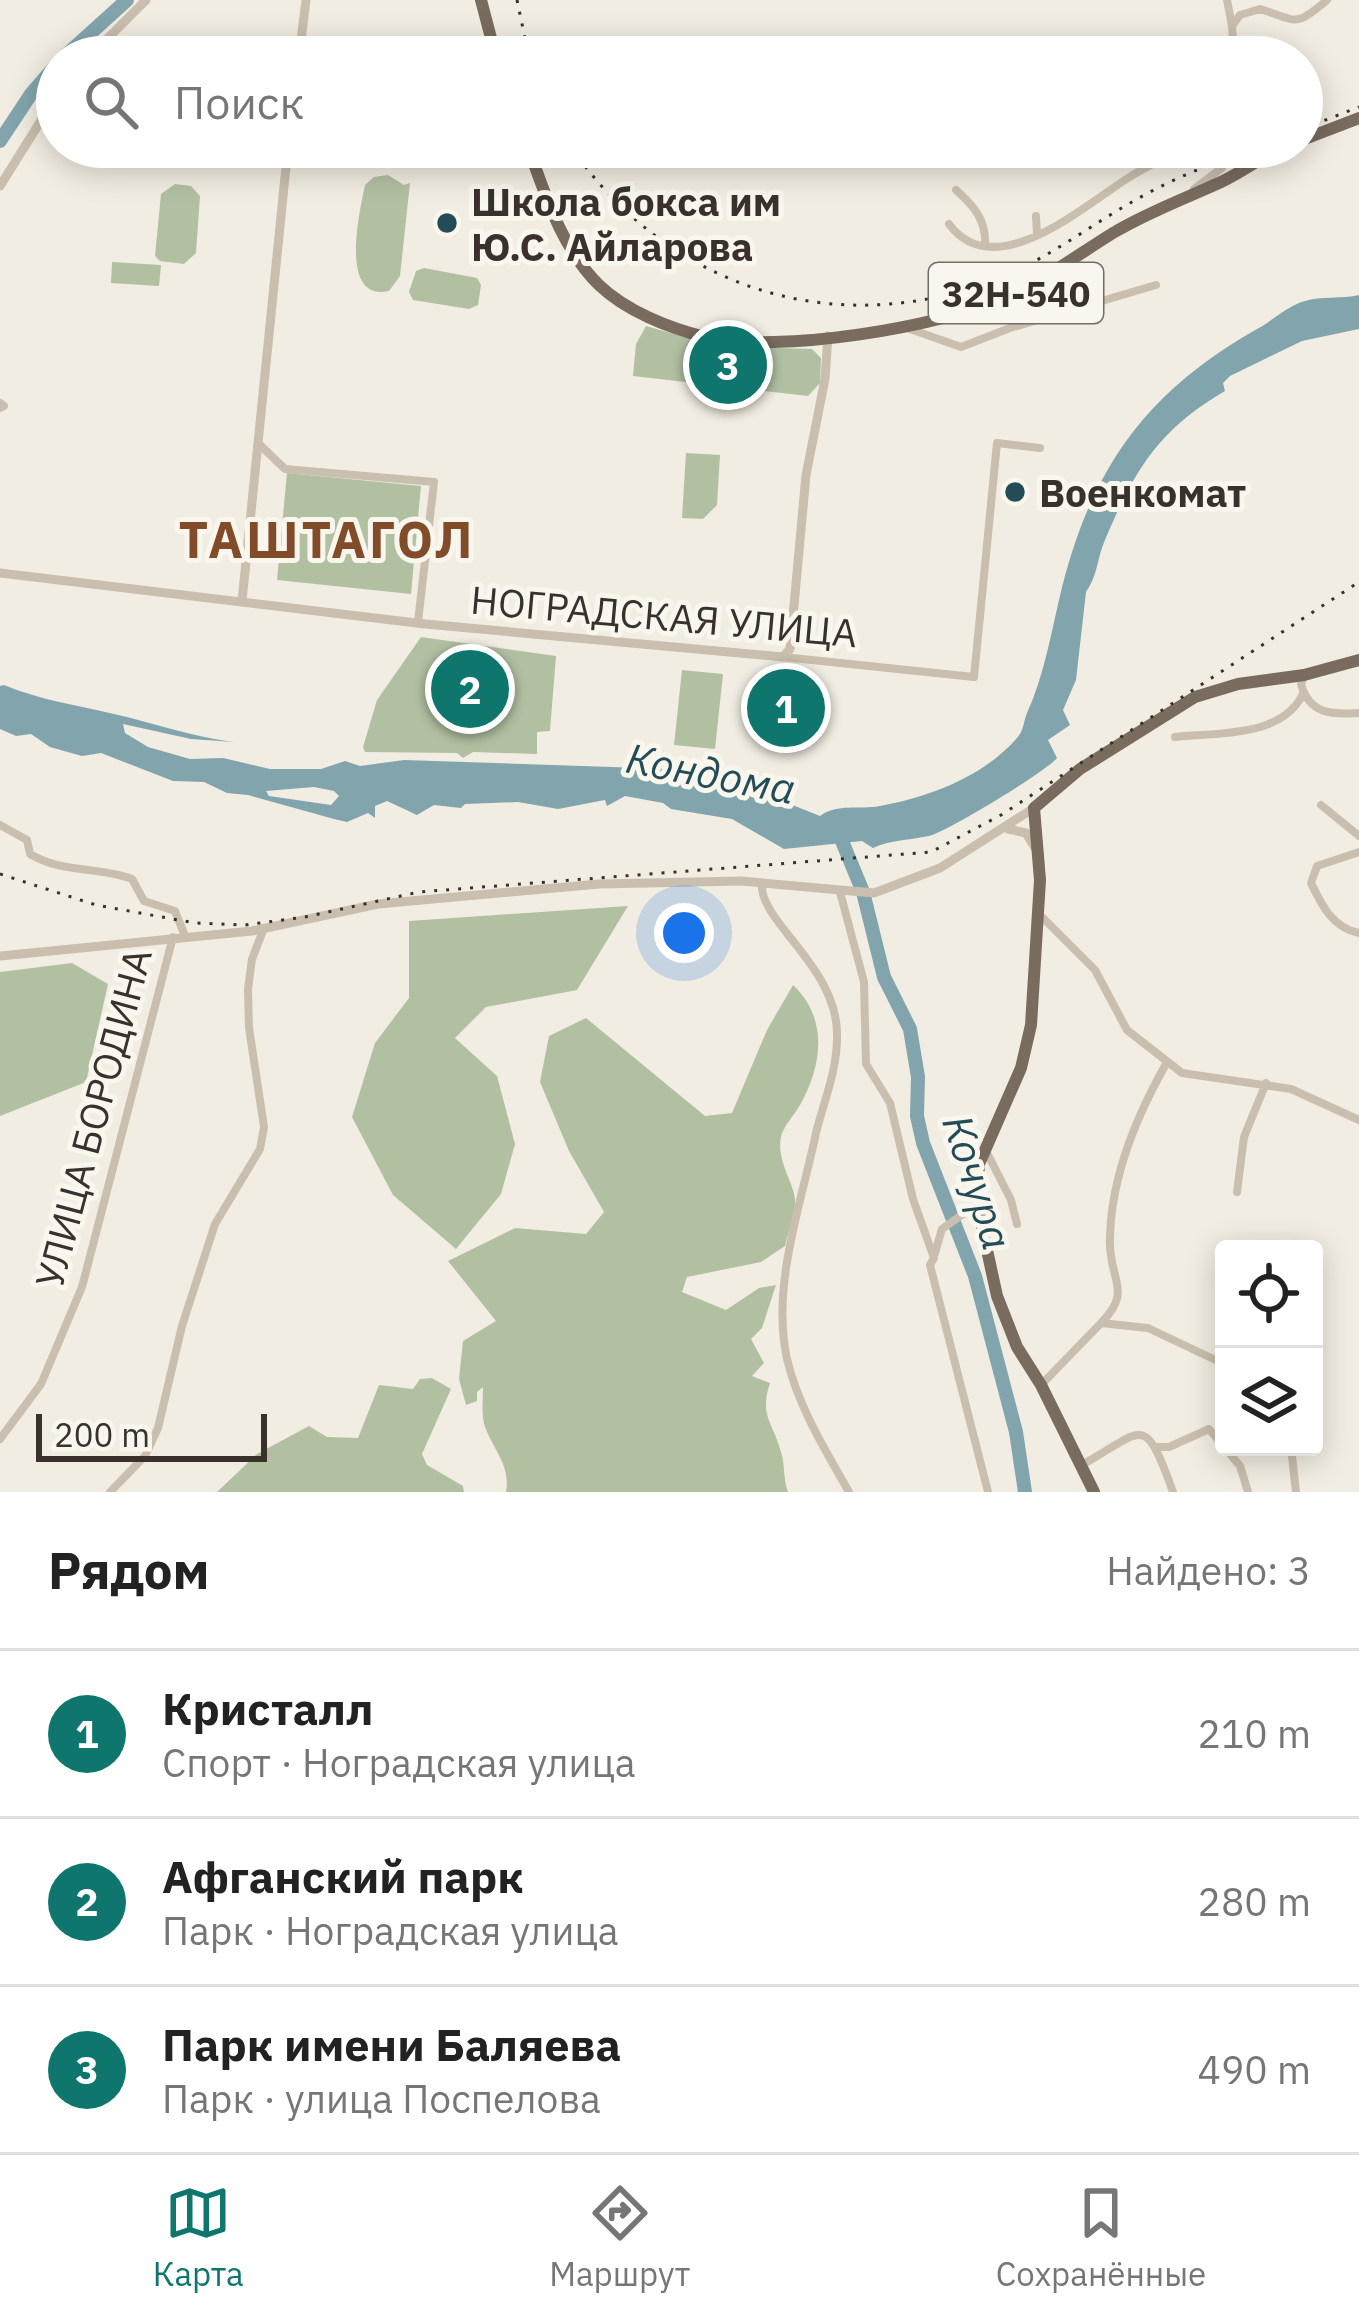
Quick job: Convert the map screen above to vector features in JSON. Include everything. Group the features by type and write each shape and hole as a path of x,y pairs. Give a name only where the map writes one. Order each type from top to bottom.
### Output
{"main road":[{"path":"482,0 491,36"},
{"path":"1323,132 1359,118"},
{"name":"32Н-540","path":"537,168 577,256 603,289 625,305 708,338 828,337 945,320 1014,294 1132,222 1242,168"},
{"path":"1094,1492 1041,1385 1016,1347 998,1296 977,1204 984,1147 1021,1068 1031,1025 1038,913 1034,808 1080,769 1195,697 1359,660"}],"street":[{"path":"110,36 146,0"},
{"path":"302,36 306,0"},
{"path":"1227,0 1232,36"},
{"path":"1232,26 1251,10 1272,13 1288,22 1326,2"},
{"path":"0,186 36,128"},
{"path":"242,601 286,168"},
{"path":"949,224 974,246 1017,244 1150,168"},
{"path":"1184,196 1222,168"},
{"path":"956,190 979,214 985,246"},
{"path":"1036,216 1037,235"},
{"path":"905,328 961,347 1156,285"},
{"path":"783,657 790,650 796,567 828,337"},
{"name":"НОГРАДСКАЯ УЛИЦА","path":"0,573 418,622 974,677 997,442 1040,448"},
{"path":"259,445 284,469 434,482 418,622"},
{"path":"1175,737 1271,724 1291,713 1304,694 1304,675"},
{"path":"1304,694 1322,712 1359,713"},
{"path":"1321,805 1358,831"},
{"path":"0,956 264,928 378,904 599,884 762,884 874,893 940,868 1034,808"},
{"path":"0,825 27,840 30,854 46,864 132,879 144,901 176,911 185,936"},
{"path":"1002,830 1026,832 1038,853"},
{"path":"1359,852 1317,866 1311,883 1322,906 1342,928 1359,933"},
{"path":"762,884 762,901 814,964 836,1015 835,1061 789,1258 782,1326 796,1389 849,1492"},
{"path":"845,893 865,982 868,1071 890,1103 913,1199 934,1258"},
{"path":"1038,913 1095,970 1127,1030 1166,1064 1182,1073 1292,1089 1359,1120"},
{"path":"110,1492 145,1456 158,1428 182,1326 215,1224 260,1149 264,1126 248,989 252,959 264,928"},
{"name":"УЛИЦА БОРОДИНА","path":"0,1439 41,1384 82,1287 173,937"},
{"path":"1041,1385 1115,1308 1120,1296 1110,1236 1123,1167 1141,1107 1166,1064"},
{"path":"1237,1192 1244,1137 1266,1084"},
{"path":"984,1147 1011,1200 1017,1224"},
{"path":"977,1204 947,1227 934,1246 930,1265 988,1492"},
{"path":"1101,1323 1148,1328 1215,1360"},
{"path":"1155,1447 1169,1447 1209,1429 1240,1466 1248,1492"},
{"path":"1082,1466 1127,1434 1140,1434 1155,1447 1173,1492"},
{"path":"1292,1456 1296,1492"}],"green space":[{"path":"388,175 404,185 410,183 400,276 389,291 373,291 358,270 357,234 365,185 374,177"},
{"path":"175,184 191,186 200,196 196,253 184,264 155,256 161,194"},
{"path":"112,262 161,265 159,286 111,283"},
{"path":"424,268 477,278 481,285 478,305 469,309 413,300 409,292 416,271"},
{"path":"646,326 717,346 812,349 821,358 820,383 808,396 633,376 636,344"},
{"path":"686,453 720,455 717,505 703,519 682,518"},
{"path":"287,473 421,486 411,594 277,580"},
{"path":"421,637 556,656 550,731 537,732 537,754 473,752 463,758 457,753 365,752 377,700"},
{"path":"682,670 723,674 715,749 674,745"},
{"path":"628,906 577,990 486,1007 455,1038 497,1076 515,1144 501,1194 456,1249 393,1195 352,1117 375,1043 409,998 409,921"},
{"path":"72,963 108,984 86,1082 0,1116 0,972"},
{"path":"793,985 812,1013 818,1043 813,1075 781,1137 781,1155 795,1200 785,1246 761,1262 687,1277 682,1292 726,1310 759,1288 776,1285 762,1328 751,1339 764,1363 752,1376 770,1383 767,1411 788,1492 506,1492 504,1466 484,1423 483,1387 477,1401 466,1405 459,1379 463,1341 496,1321 448,1261 515,1228 586,1234 604,1212 569,1151 540,1082 549,1036 586,1018 705,1116 732,1113 767,1030"},
{"path":"432,1378 451,1389 422,1454 427,1465 463,1486 464,1492 217,1492 257,1454 309,1426 327,1437 358,1438 379,1385 413,1389 420,1379"}],"water":[{"name":"Кондома","path":"1359,295 1359,329 1302,341 1230,376 1223,383 1225,391 1182,421 1151,454 1116,515 1086,592 1076,680 1063,710 1070,725 1048,740 1057,758 995,801 929,836 873,848 862,841 784,849 732,819 625,796 607,806 605,800 558,809 518,802 461,808 434,805 417,815 387,801 375,806 375,818 368,813 347,822 227,793 204,782 173,781 101,753 82,756 50,747 31,734 16,736 0,729 0,686 4,685 234,742 191,739 123,724 125,733 148,747 190,759 223,758 270,769 404,760 701,770 711,773 702,781 820,816 917,797 972,774 1019,735 1042,672 1086,514 1126,441 1152,410 1217,354 1293,306 1311,299","holes":["314,787 339,796 331,805 269,796 266,791"]}],"waterway":[{"path":"87,36 127,0"},
{"path":"0,141 36,88"},
{"name":"Кочура","path":"837,829 863,892 884,977 910,1029 923,1143 975,1276 1016,1432 1025,1492"}],"railway":[{"path":"517,0 525,36"},
{"path":"1323,121 1359,107"},
{"path":"588,168 613,198 660,239 712,271 769,292 828,304 889,304 951,294 1013,272 1153,190 1201,168"},
{"path":"0,874 96,905 195,923 245,925 419,892 931,852 1001,815 1359,582"}],"place":[{"name":"Школа бокса им Ю.С. Айларова","path":"447,223"},
{"name":"Парк имени Баляева","path":"728,365"},
{"name":"Военкомат","path":"1015,492"},
{"name":"Афганский парк","path":"470,689"},
{"name":"Кристалл","path":"786,708"}],"district":[{"name":"ТАШТАГОЛ","path":"327,539"}]}
